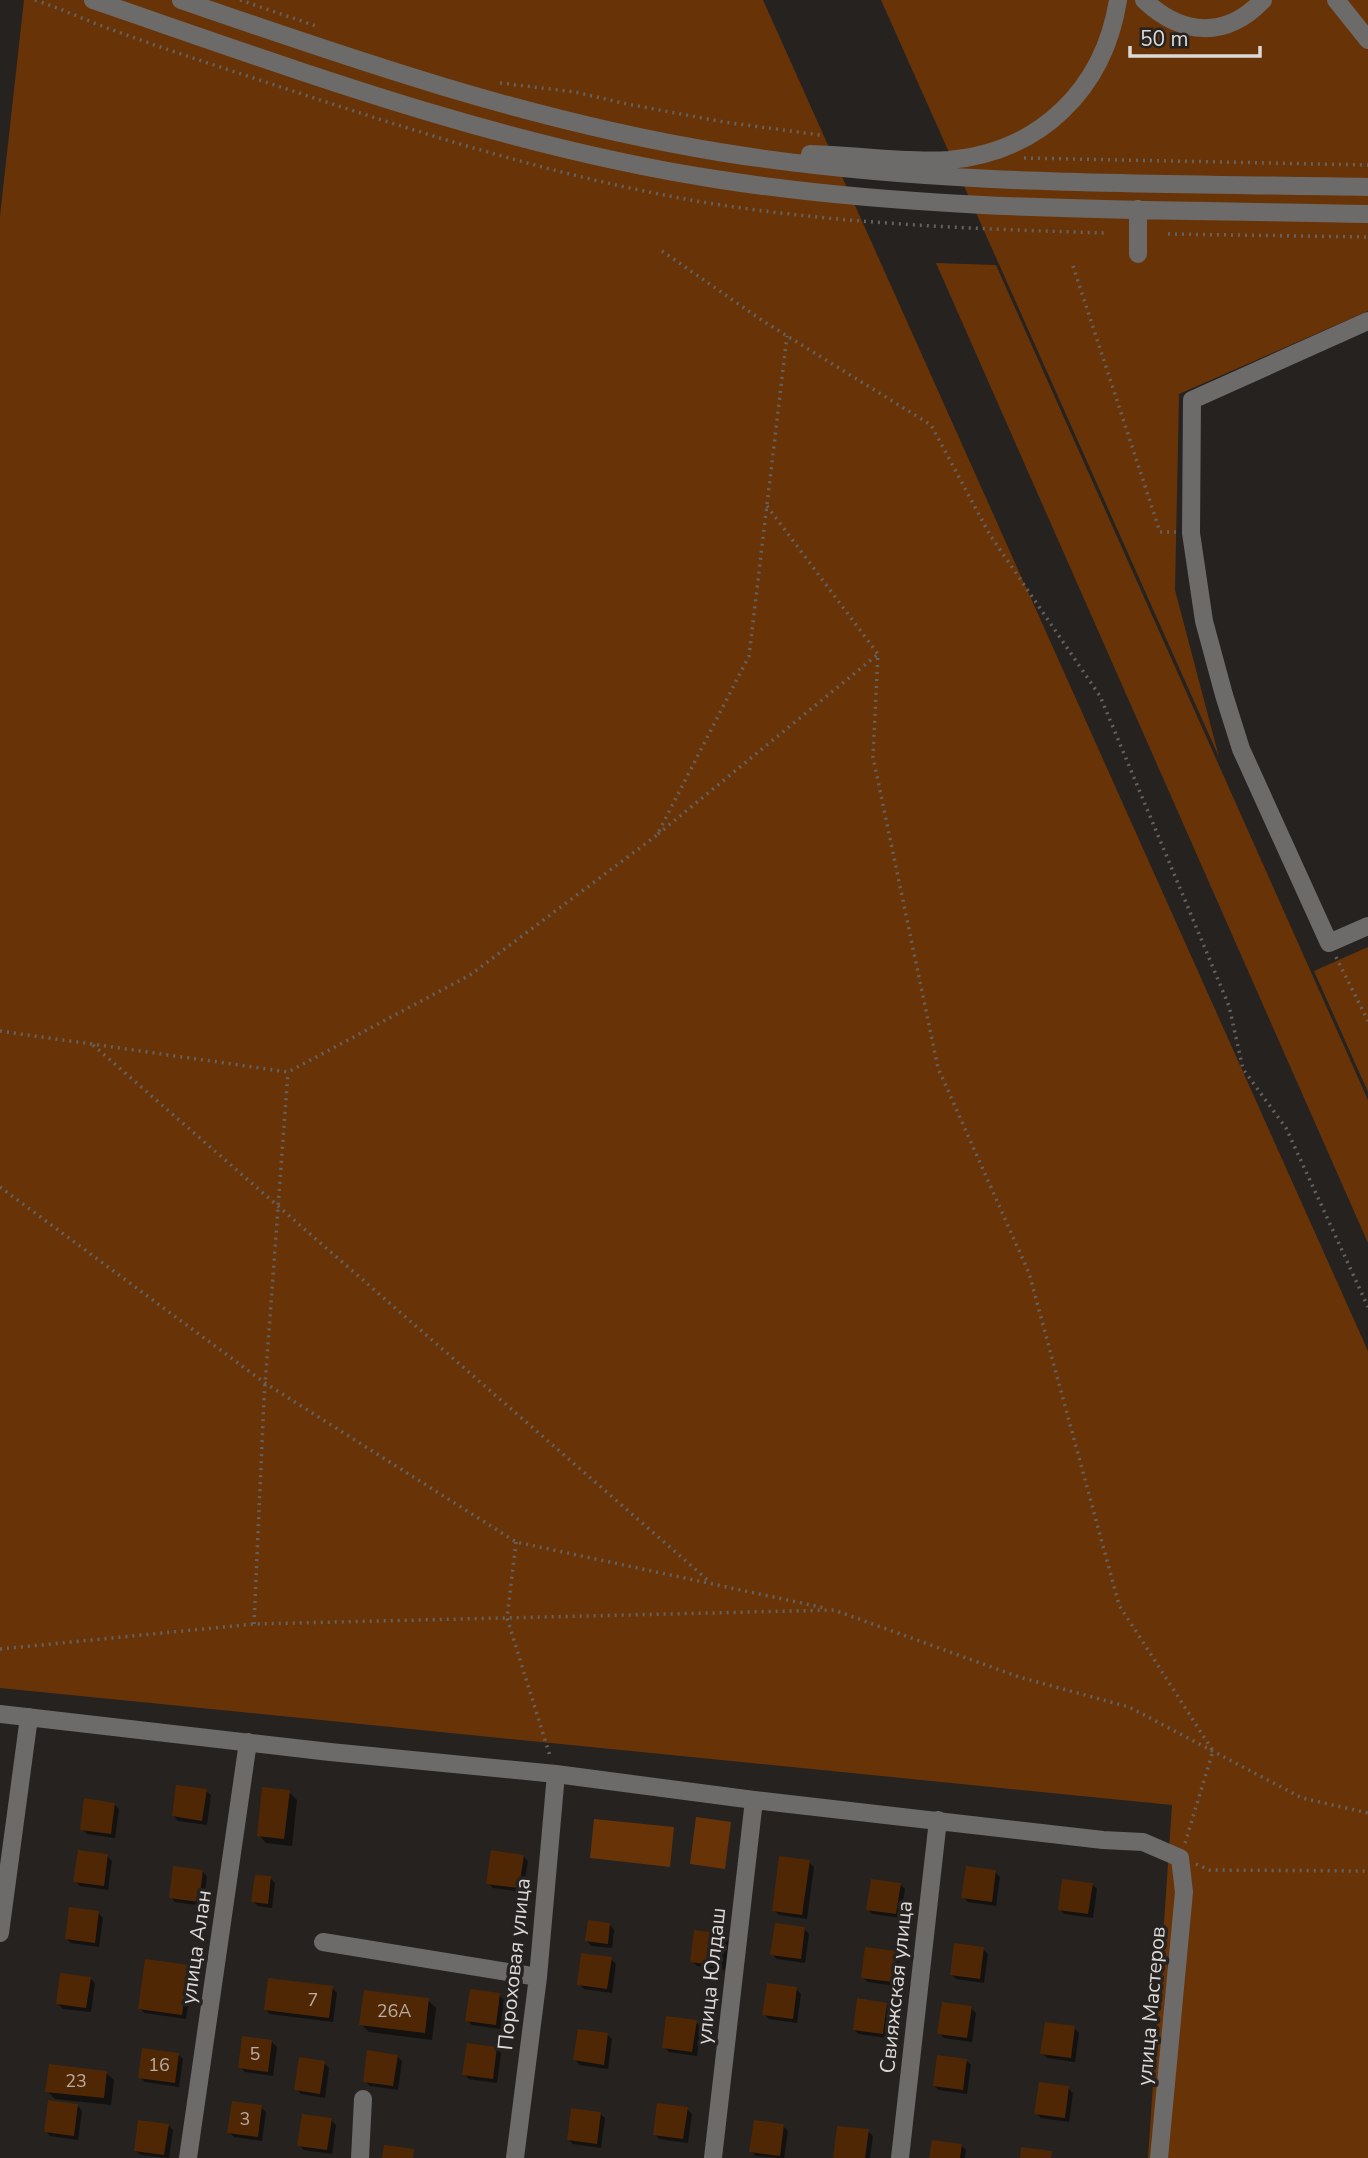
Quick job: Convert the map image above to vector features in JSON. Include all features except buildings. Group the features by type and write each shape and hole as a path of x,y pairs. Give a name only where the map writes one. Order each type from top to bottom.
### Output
{"street":[{"path":"93,0 407,106 561,149 712,179 848,197 1018,207 1368,214"},
{"path":"181,0 403,75 506,106 618,133 718,152 917,174 1368,187"},
{"path":"718,152 950,160 998,150 1048,124 1068,106 1087,82 1102,56 1118,0"},
{"path":"1144,0 1158,13 1177,23 1195,28 1216,28 1236,21 1253,11 1263,0"},
{"path":"1336,0 1368,40"},
{"path":"1138,209 1138,254"},
{"path":"1368,321 1192,400 1191,533 1205,621 1241,749 1329,943 1368,926"},
{"path":"0,1714 556,1774 1103,1840 1143,1842 1180,1858"},
{"path":"0,1933 29,1717"},
{"name":"улица Алан","path":"188,2158 248,1742"},
{"name":"Пороховая улица","path":"515,2158 538,1977 556,1774"},
{"name":"улица Юлдаш","path":"713,2158 754,1800"},
{"name":"Свияжская улица","path":"900,2158 938,1820"},
{"name":"улица Мастеров","path":"1159,2158 1184,1892 1180,1858"},
{"path":"323,1942 538,1977"},
{"path":"360,2158 363,2099"}],"path":[{"path":"35,0 49,5"},
{"path":"240,0 331,31"},
{"path":"500,83 575,92 724,122 820,135"},
{"path":"1020,158 1368,165"},
{"path":"1168,234 1368,237"},
{"path":"662,251 787,335 931,425 990,535 1100,696 1229,1006 1243,1069 1286,1128 1368,1307"},
{"path":"1073,266 1160,532 1191,533"},
{"path":"657,835 749,656 787,335"},
{"path":"766,506 878,654 873,757 938,1068 1029,1273 1119,1605 1213,1751 1180,1858 1209,1870 1368,1871"},
{"path":"0,1031 288,1072 470,975 657,835 878,654"},
{"path":"1329,943 1368,1021"},
{"path":"91,1044 711,1583"},
{"path":"254,1624 265,1382 288,1072"},
{"path":"0,1187 265,1382 516,1542 834,1609 1019,1676 1129,1707 1302,1798 1368,1813"},
{"path":"516,1542 507,1618 556,1774"},
{"path":"0,1649 254,1624 834,1609"}],"shaded area":[{"path":"24,0 763,0 1368,1351 1368,2158 1148,2158 1172,1805 0,1688 0,216"},
{"path":"881,0 1368,0 1368,311 1179,394 1175,590 1219,757"},
{"path":"936,263 996,265 1368,1100 1368,1243"},
{"path":"1368,947 1368,1092 1314,971"},
{"path":"696,1817 731,1822 725,1869 690,1864"},
{"path":"594,1819 674,1827 670,1867 590,1858"}]}
